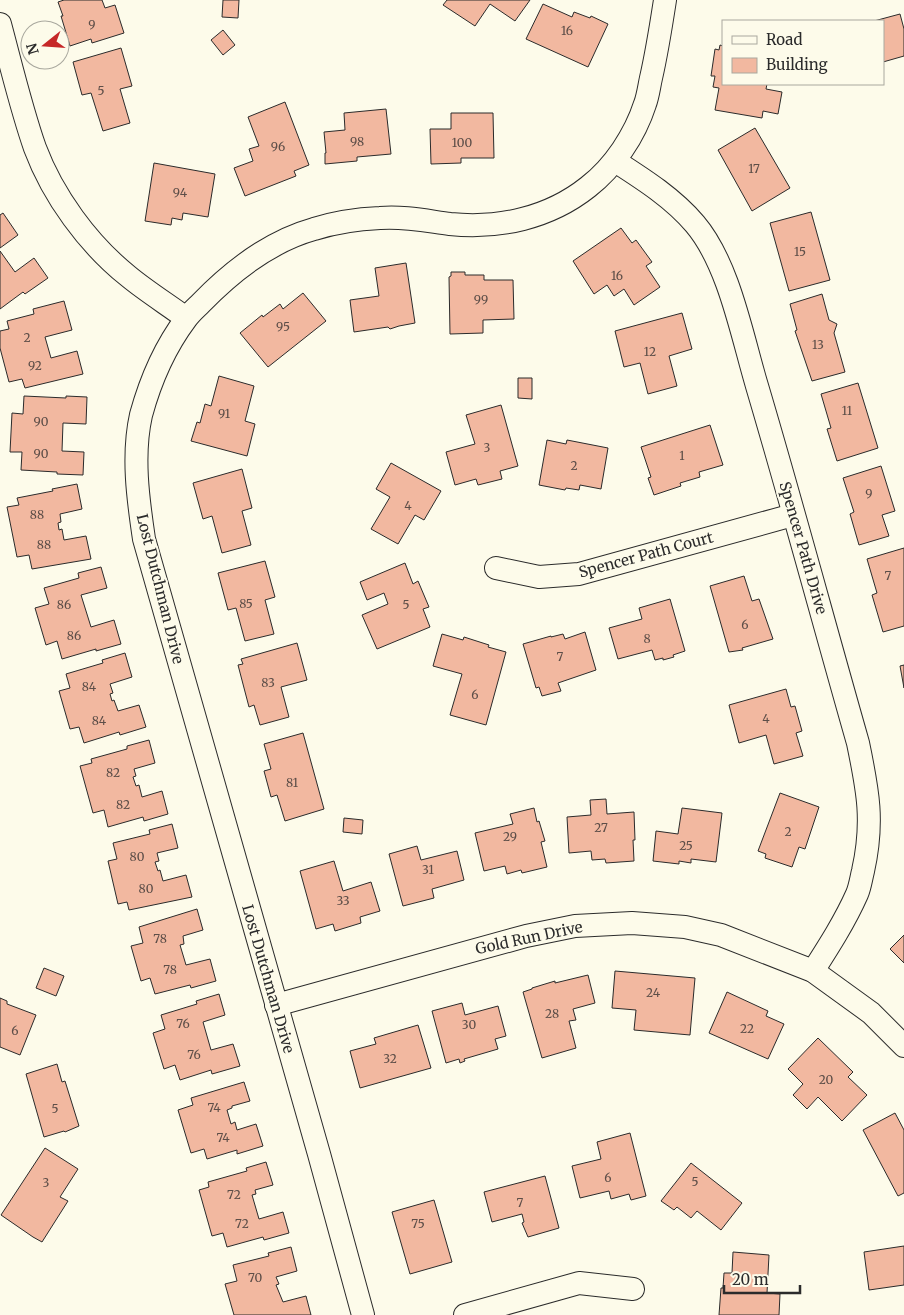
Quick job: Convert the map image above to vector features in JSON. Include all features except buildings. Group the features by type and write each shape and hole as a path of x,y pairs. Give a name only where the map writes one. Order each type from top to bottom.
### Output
{"street":[{"name":"Lost Dutchman Drive","path":"363,1315 147,548 137,493 137,454 141,417 152,379 186,318 215,288 249,261 280,244 313,229 344,222 382,218 416,218 449,224 477,226 505,223 533,217 563,204 589,187 615,161 633,131 645,104 665,0"},
{"path":"0,24 35,148 48,177 66,209 89,238 127,275 186,318"},
{"name":"Spencer Path Drive","path":"615,161 668,198 695,224 716,256 729,290 858,743 870,815 867,852 858,892 838,931 813,971"},
{"name":"Spencer Path Court","path":"496,568 539,577 579,574 793,515"},
{"name":"Gold Run Drive","path":"276,1005 526,936 575,926 632,923 685,927 721,935 813,971 871,1013 904,1046"},
{"path":"465,1315 579,1283 633,1289"}]}
